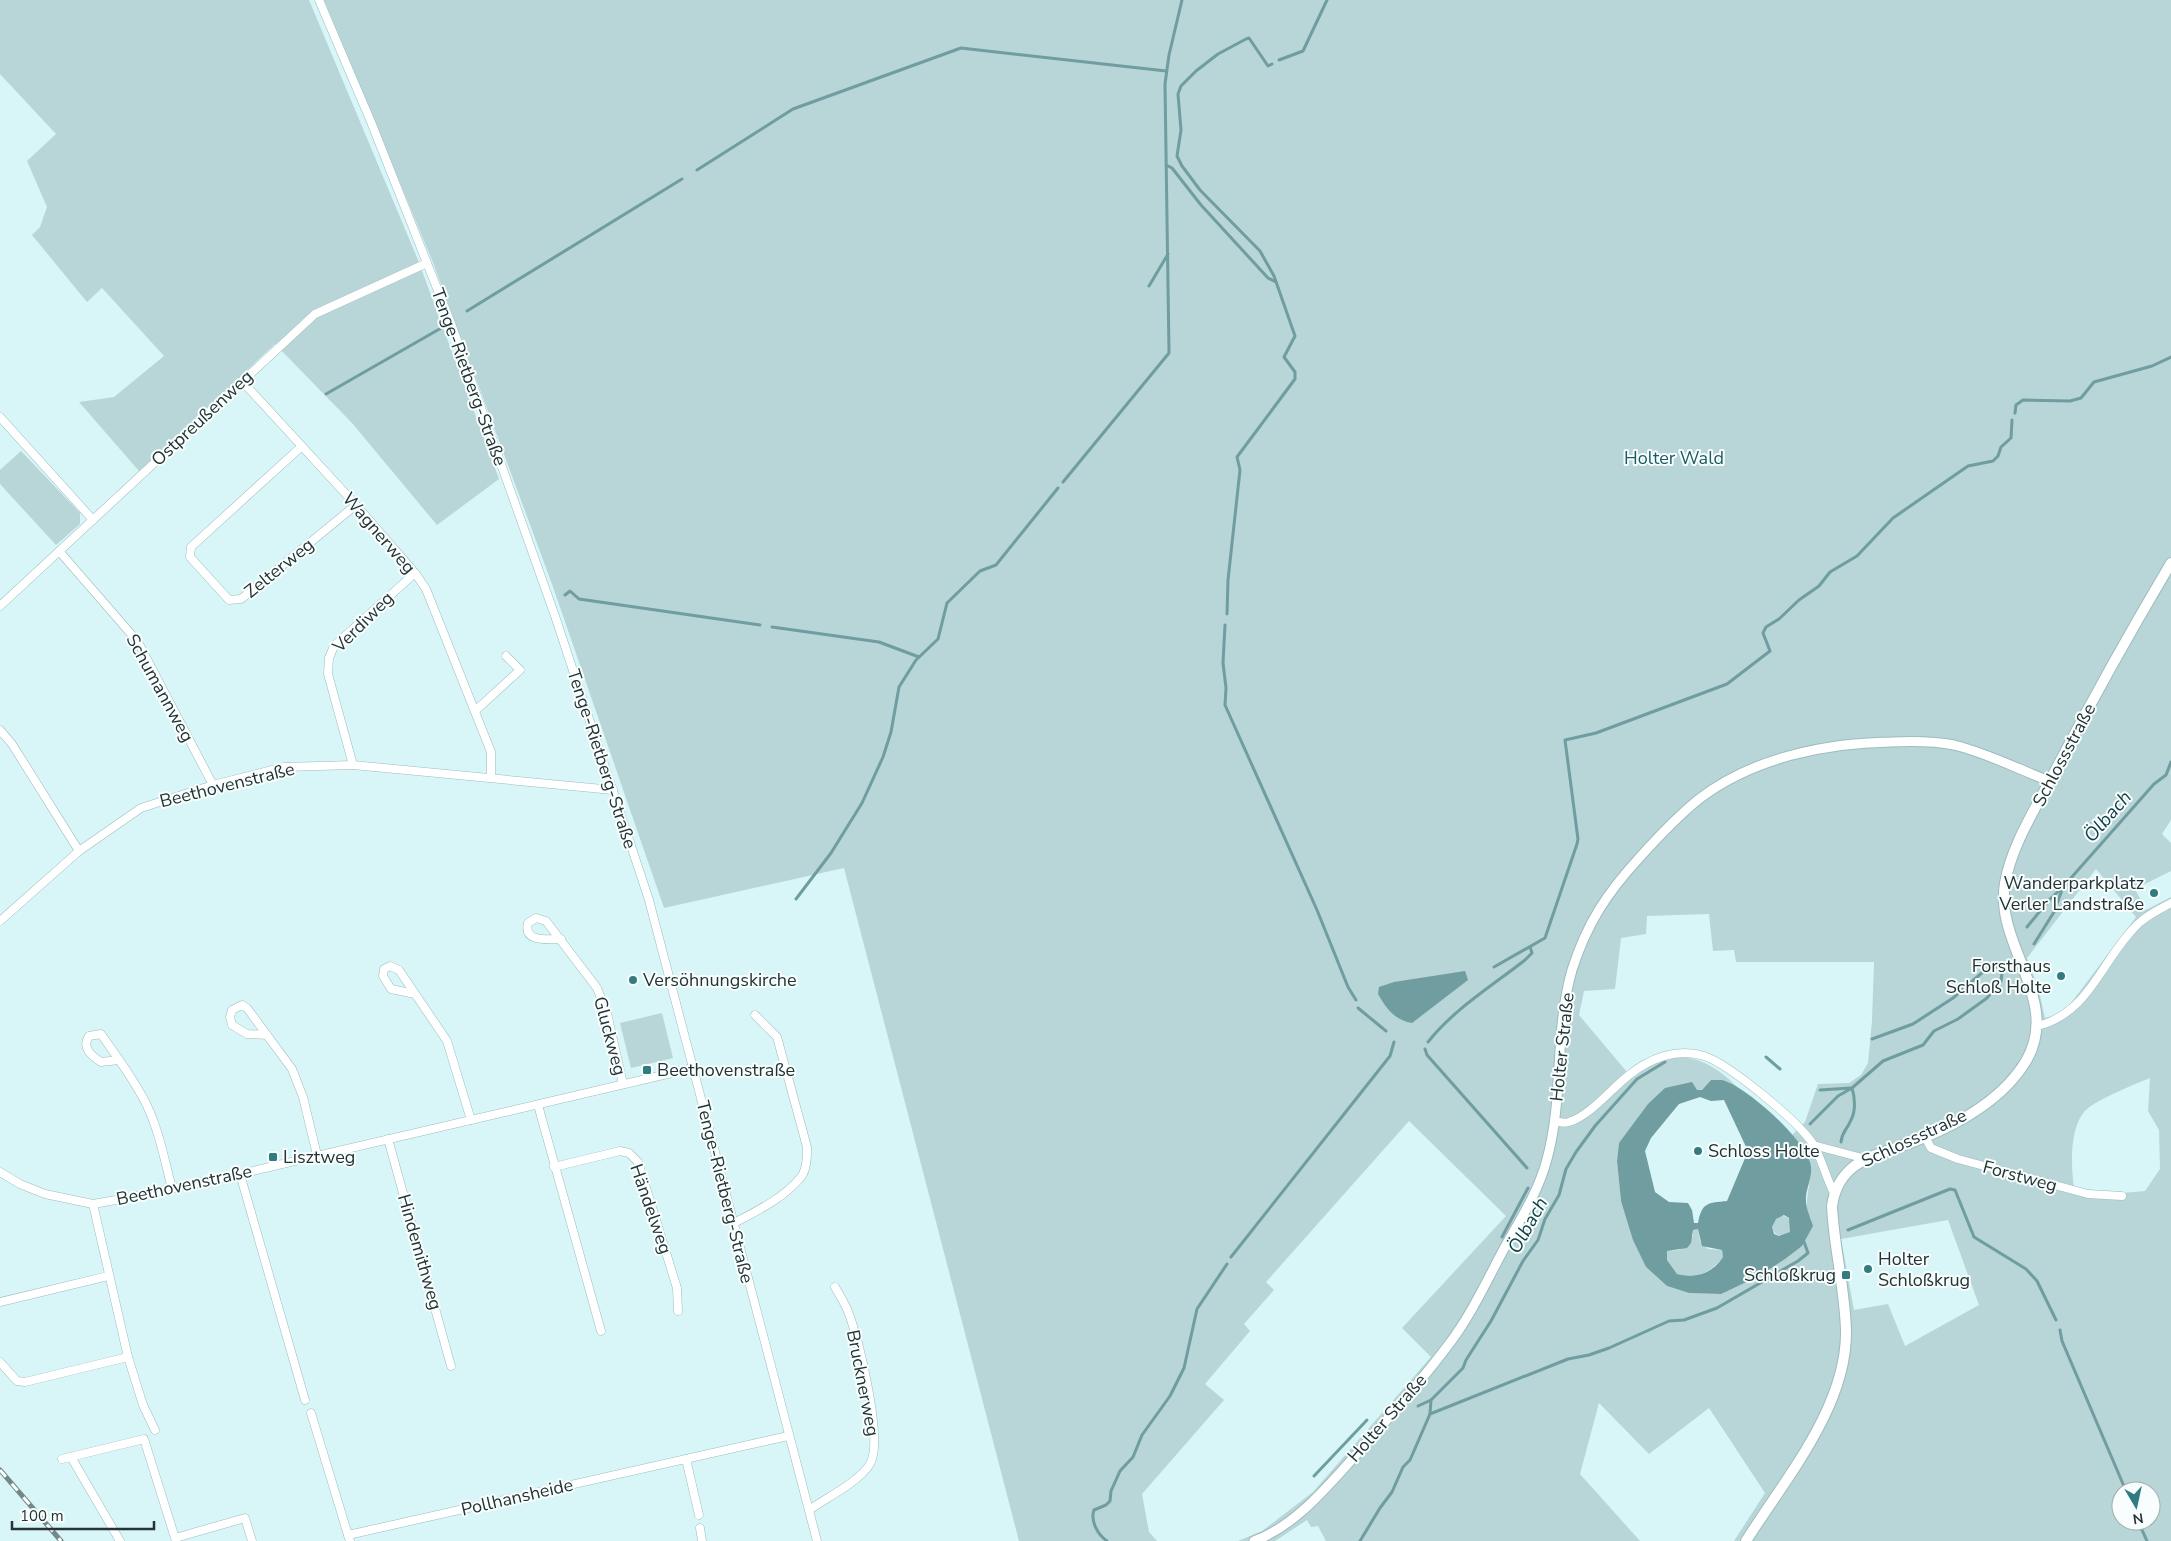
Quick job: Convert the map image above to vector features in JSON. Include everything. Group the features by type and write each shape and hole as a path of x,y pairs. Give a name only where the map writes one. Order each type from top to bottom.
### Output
{"main road":[{"name":"Schlossstraße","path":"1834,1193 1851,1168 1866,1159 1925,1137 1960,1120 2008,1084 2027,1059 2033,1046 2038,1026 2031,987 2011,934 2007,917 2005,885 2012,858 2050,781 2171,563"},
{"path":"1746,1541 1818,1430 1837,1388 1846,1333 1844,1301 1833,1231 1832,1206 1834,1193"}],"street":[{"name":"Tenge-Rietberg-Straße","path":"319,0 427,263 485,419 649,900 788,1436 818,1541"},
{"name":"Ostpreußenweg","path":"0,606 315,314 427,263"},
{"name":"Wagnerweg","path":"242,381 356,504 415,573 426,589 491,752 491,777"},
{"path":"0,417 93,520"},
{"name":"Zelterweg","path":"302,446 191,547 190,557 229,600 241,599 356,504"},
{"name":"Schumannweg","path":"60,551 138,642 213,785"},
{"name":"Verdiweg","path":"353,765 328,674 329,658 334,646 415,573"},
{"path":"475,711 520,670 506,656"},
{"path":"0,730 12,744 79,851"},
{"name":"Holter Straße","path":"1254,1541 1278,1528 1318,1496 1391,1415 1450,1343 1532,1198 1547,1160 1554,1121 1563,1006 1573,970 1593,916 1637,860 1660,835 1700,799 1727,781 1772,761 1819,748 1862,742 1920,741 1955,746 2050,781"},
{"name":"Beethovenstraße","path":"0,921 79,851 141,808 213,785 284,767 353,765 613,790"},
{"path":"2038,1026 2052,1022 2070,1012 2137,924 2171,904"},
{"name":"Gluckweg","path":"561,939 597,988 607,1013 623,1084"},
{"path":"415,994 447,1041 471,1120"},
{"path":"267,1035 247,1034 232,1025 230,1017 232,1010 242,1005 247,1008 267,1035 292,1069 303,1097 317,1155"},
{"path":"734,1223 768,1204 802,1177 807,1164 807,1147 777,1037 755,1015"},
{"path":"119,1060 101,1062 90,1054 87,1044 89,1036 101,1034 119,1060 143,1096 155,1126 172,1188"},
{"path":"1554,1121 1569,1122 1602,1101 1628,1076 1660,1056 1675,1054 1703,1055 1720,1064 1759,1092 1792,1121 1813,1145 1834,1193"},
{"name":"Beethovenstraße","path":"0,1172 20,1184 45,1194 93,1204 240,1174 693,1068"},
{"path":"538,1105 601,1331"},
{"name":"Forstweg","path":"1925,1137 1931,1148 1958,1159 2088,1194 2122,1196"},
{"name":"Hindemithweg","path":"388,1139 451,1366"},
{"path":"1813,1145 1866,1159"},
{"name":"Händelweg","path":"554,1166 620,1151 629,1153 638,1162 677,1288 678,1312"},
{"path":"240,1174 305,1400"},
{"path":"93,1204 128,1357 143,1405 155,1430"},
{"path":"0,1302 108,1276"},
{"name":"Brucknerweg","path":"809,1510 861,1475 873,1456 876,1441 864,1373 849,1314 835,1287"},
{"path":"0,1362 17,1381 25,1382 128,1357"},
{"name":"Pollhansheide","path":"311,1413 349,1538 788,1436"},
{"path":"62,1459 144,1439 175,1538 245,1518 252,1541"},
{"path":"71,1457 120,1541"},
{"path":"686,1459 700,1515"},
{"path":"700,1528 702,1541"}],"green space":[{"path":"0,0 309,0 418,260 499,479 437,525 352,423 275,344 139,471 79,402 114,397 164,356 102,288 87,302 32,235 40,227 47,207 27,161 56,134 0,74"},
{"name":"Holter Wald","path":"324,0 2171,0 2171,820 2162,834 2171,843 2171,871 2135,889 2146,910 2171,897 2171,1541 1734,1541 1765,1493 1709,1408 1649,1454 1599,1403 1580,1474 1640,1541 1326,1541 1318,1526 1311,1527 1307,1520 1275,1541 1238,1541 1262,1531 1313,1492 1431,1357 1402,1328 1506,1216 1409,1121 1266,1282 1274,1290 1244,1324 1250,1331 1205,1384 1224,1400 1142,1494 1149,1532 1157,1541 1019,1541 844,868 664,908 552,584 432,260","holes":["2096,869 2136,917 2068,1007 2059,1014 2045,1018 2038,987 2027,958","1709,914 1713,951 1734,950 1736,962 1874,962 1872,1021 1868,1063 1861,1075 1849,1083 1818,1084 1805,1122 1792,1135 1805,1155 1810,1172 1807,1210 1811,1219 1802,1246 1721,1294 1689,1293 1667,1286 1646,1267 1621,1201 1617,1161 1619,1143 1697,1090 1702,1090 1711,1080 1729,1083 1741,1091 1725,1075 1715,1069 1706,1064 1685,1058 1658,1061 1632,1078 1579,1015 1584,991 1615,989 1621,938 1646,934 1647,916","2150,1078 2148,1111 2159,1130 2160,1169 2145,1191 2122,1193 2074,1188 2072,1169 2074,1135 2081,1116 2087,1109 2099,1101","1948,1220 1979,1305 1905,1346 1888,1304 1854,1310 1841,1239"]},
{"path":"21,451 80,513 80,524 56,545 0,484 0,470"},
{"path":"662,1013 673,1058 631,1068 620,1023"},
{"path":"1782,1216 1789,1219 1792,1226 1789,1233 1782,1236 1775,1233 1772,1226 1775,1219"},
{"path":"1698,1229 1700,1241 1708,1249 1722,1250 1723,1257 1714,1267 1703,1273 1691,1276 1677,1274 1667,1260 1667,1251 1680,1250 1693,1236 1693,1230"}],"shaded area":[{"path":"1465,971 1468,980 1412,1023 1400,1019 1391,1013 1378,994 1379,987 1394,982"},
{"path":"1711,1080 1722,1080 1733,1084 1746,1093 1775,1116 1788,1130 1808,1156 1811,1167 1806,1200 1813,1226 1802,1246 1759,1276 1721,1294 1689,1293 1667,1286 1646,1267 1633,1240 1621,1201 1617,1161 1619,1143 1648,1104 1665,1088 1692,1082 1697,1090 1702,1090","holes":["1700,1097 1711,1101 1724,1100 1748,1151 1727,1201 1707,1205 1704,1207 1698,1223 1694,1223 1692,1210 1688,1203 1669,1202 1655,1192 1645,1151 1651,1138 1679,1104","1784,1215 1789,1218 1790,1232 1779,1236 1774,1234 1772,1227 1776,1219","1698,1229 1702,1246 1722,1250 1723,1257 1709,1271 1691,1276 1677,1274 1667,1260 1667,1251 1687,1248 1691,1243 1693,1230"]}],"waterway":[{"path":"1063,482 1169,353 1165,84 1169,55 1182,0"},
{"path":"1279,60 1303,51 1327,0"},
{"path":"1227,614 1228,580 1240,470 1237,457 1295,379 1295,372 1284,357 1295,336 1274,276 1260,251 1200,190 1177,156 1181,130 1178,94 1181,86 1196,71 1218,54 1249,38 1268,66 1272,64"},
{"path":"697,170 793,109 961,48 1166,71"},
{"path":"1168,166 1172,168 1201,205 1268,278 1276,282"},
{"path":"467,311 682,179"},
{"path":"1149,286 1168,254"},
{"path":"326,394 443,327"},
{"path":"2015,413 2016,405 2023,400 2070,401 2081,398 2094,382 2152,366 2171,357"},
{"path":"1494,967 1545,938 1577,844 1578,839 1565,740 1596,733 1727,684 1770,651 1763,633 1766,627 1779,619 1799,600 1819,586 1830,572 1857,556 1893,518 1968,466 1993,461 1998,456 2001,447 2011,438 2012,420"},
{"path":"796,899 831,853 862,803 883,757 891,732 899,687 916,660 938,639 947,603 980,571 996,565 1058,488"},
{"path":"565,595 570,591 579,599 760,625"},
{"path":"1225,625 1223,663 1226,688 1225,705 1317,910 1348,987 1356,1000"},
{"path":"772,627 879,642 919,657"},
{"name":"Ölbach","path":"2034,944 2054,912 2063,887 2154,784 2166,775 2171,762"},
{"name":"Ölbach","path":"2027,927 2050,899 2061,889"},
{"path":"1428,1042 1461,1008 1525,960 1532,953 1530,947"},
{"name":"Ölbach","path":"1841,1142 1842,1135 1854,1112 1852,1088 1883,1061 1923,1045 1934,1031 1958,1019 1987,998 2001,981 2003,965 1984,971 1953,998 1913,1024 1872,1039"},
{"path":"1358,1008 1386,1031"},
{"path":"1231,1257 1390,1056 1394,1042"},
{"path":"1425,1049 1427,1055 1527,1168"},
{"name":"Ölbach","path":"1766,1057 1780,1069"},
{"name":"Ölbach","path":"1430,1414 1431,1400 1463,1368 1523,1261 1538,1240 1545,1219 1559,1195 1566,1169 1576,1152 1595,1126 1637,1079 1665,1062"},
{"name":"Ölbach","path":"1820,1090 1851,1088"},
{"name":"Ölbach","path":"1810,1124 1838,1096 1852,1088"},
{"path":"1502,1237 1528,1188"},
{"path":"1848,1230 1950,1189 1955,1190 1974,1237 2026,1269 2037,1281 2056,1320"},
{"name":"Ölbach","path":"1360,1541 1392,1492 1403,1467 1410,1460 1430,1414 1568,1359 1589,1355 1609,1348 1669,1321 1684,1320 1717,1308 1798,1261 1808,1253 1803,1239"},
{"path":"1107,1541 1096,1527 1093,1519 1094,1510 1106,1505 1110,1501 1111,1491 1120,1471 1133,1457 1142,1435 1170,1396 1184,1368 1197,1309 1227,1264"},
{"path":"2060,1330 2062,1341 2122,1481"},
{"path":"1418,1406 1431,1400"},
{"path":"1314,1476 1367,1420"},
{"path":"2142,1531 2147,1541"}],"railway":[{"path":"0,1470 61,1541"}],"place":[{"name":"Wanderparkplatz Verler Landstraße","path":"2154,893"},
{"name":"Forsthaus Schloß Holte","path":"2061,976"},
{"name":"Versöhnungskirche","path":"633,980"},
{"name":"Beethovenstraße","path":"647,1070"},
{"name":"Schloss Holte","path":"1698,1151"},
{"name":"Lisztweg","path":"273,1157"},
{"name":"Holter Schloßkrug","path":"1868,1269"},
{"name":"Schloßkrug","path":"1846,1275"}]}
